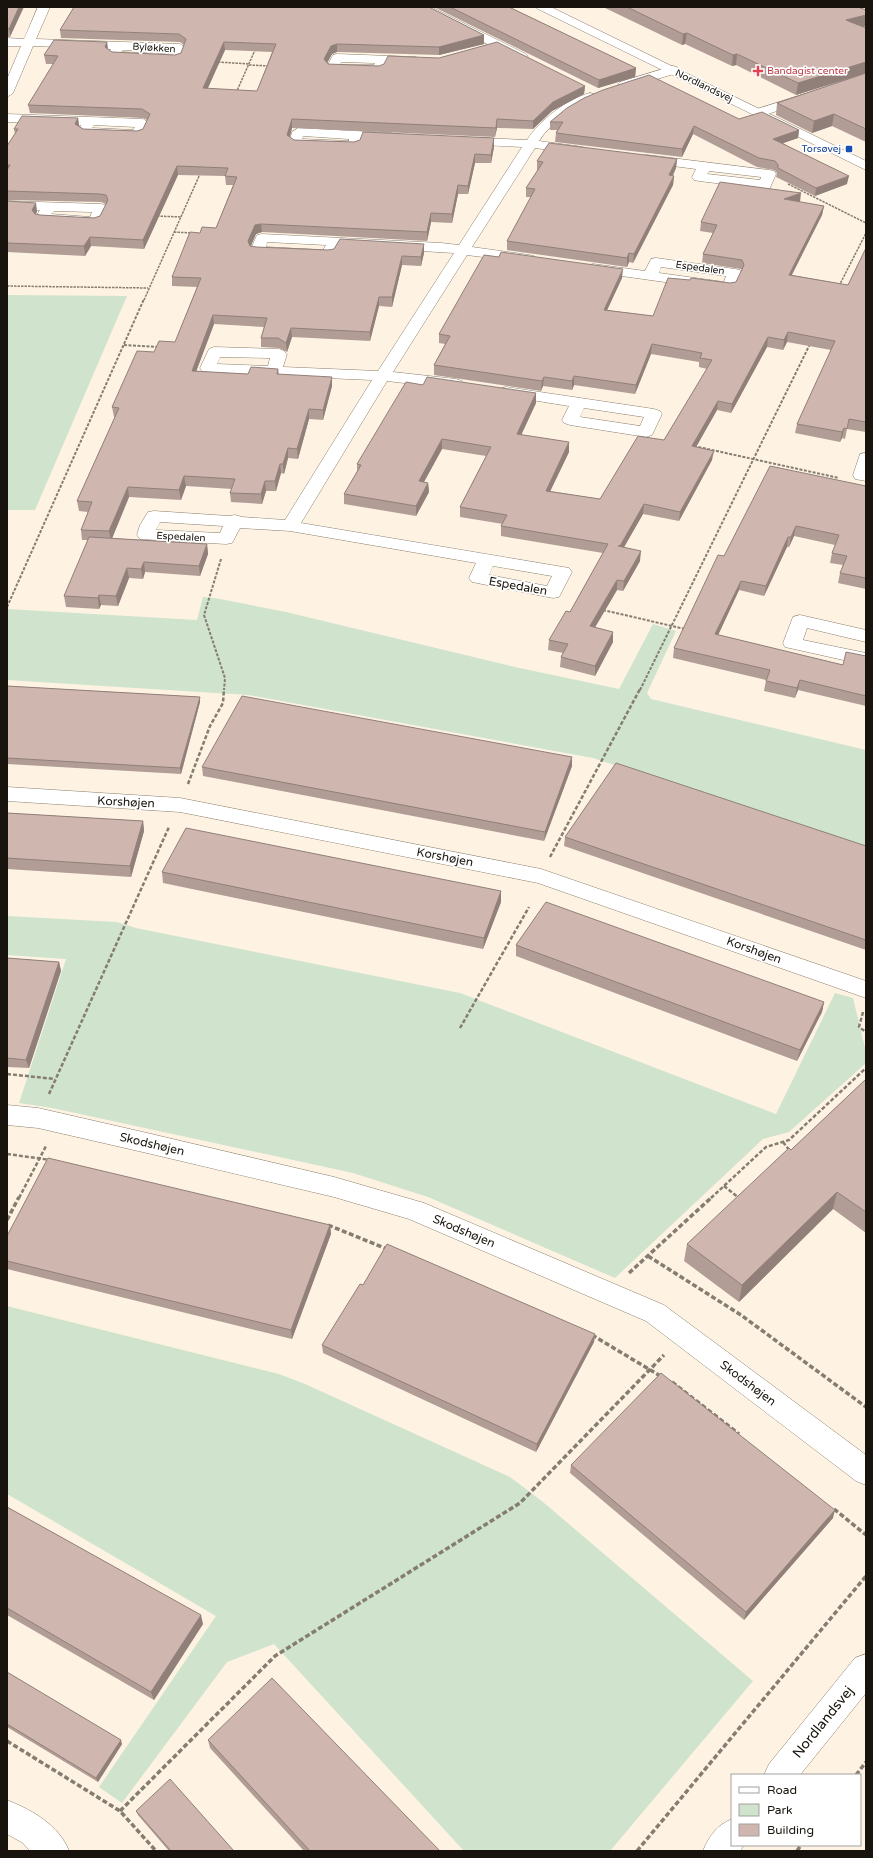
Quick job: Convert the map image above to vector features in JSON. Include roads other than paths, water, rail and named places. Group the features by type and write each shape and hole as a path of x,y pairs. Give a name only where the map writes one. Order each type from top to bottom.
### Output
{"street":[{"path":"7,93 44,7"},
{"path":"422,7 534,63"},
{"name":"Nordlandsvej","path":"542,7 866,166"},
{"name":"Byløkken","path":"7,42 180,48 176,58"},
{"path":"484,49 499,45"},
{"path":"382,59 425,61"},
{"path":"290,526 382,377 541,128 557,114 604,91 673,70"},
{"path":"583,87 604,91"},
{"path":"758,113 813,95"},
{"path":"7,118 90,122"},
{"path":"357,135 404,137"},
{"path":"450,139 531,144 594,152"},
{"path":"633,157 769,174"},
{"path":"7,204 50,206"},
{"path":"335,242 442,247 540,260"},
{"name":"Espedalen","path":"578,266 729,287 735,273 656,262 650,276"},
{"path":"274,372 404,377 579,402"},
{"path":"863,475 866,458"},
{"name":"Espedalen","path":"235,520 226,539 146,535 154,516 235,520 290,526 487,559"},
{"path":"866,636 800,621 792,643 866,659"},
{"name":"Korshøjen","path":"7,794 180,805 541,876 866,990"},
{"name":"Skodshøjen","path":"7,1115 38,1118 147,1143 334,1187 408,1208 655,1313 866,1472"},
{"name":"Nordlandsvej","path":"781,1774 866,1669"},
{"path":"7,1816 34,1832 53,1851"},
{"path":"719,1851 731,1836"}],"place":[{"name":"Bandagist center","path":"758,71"},
{"name":"Torsøvej","path":"849,149"}]}
